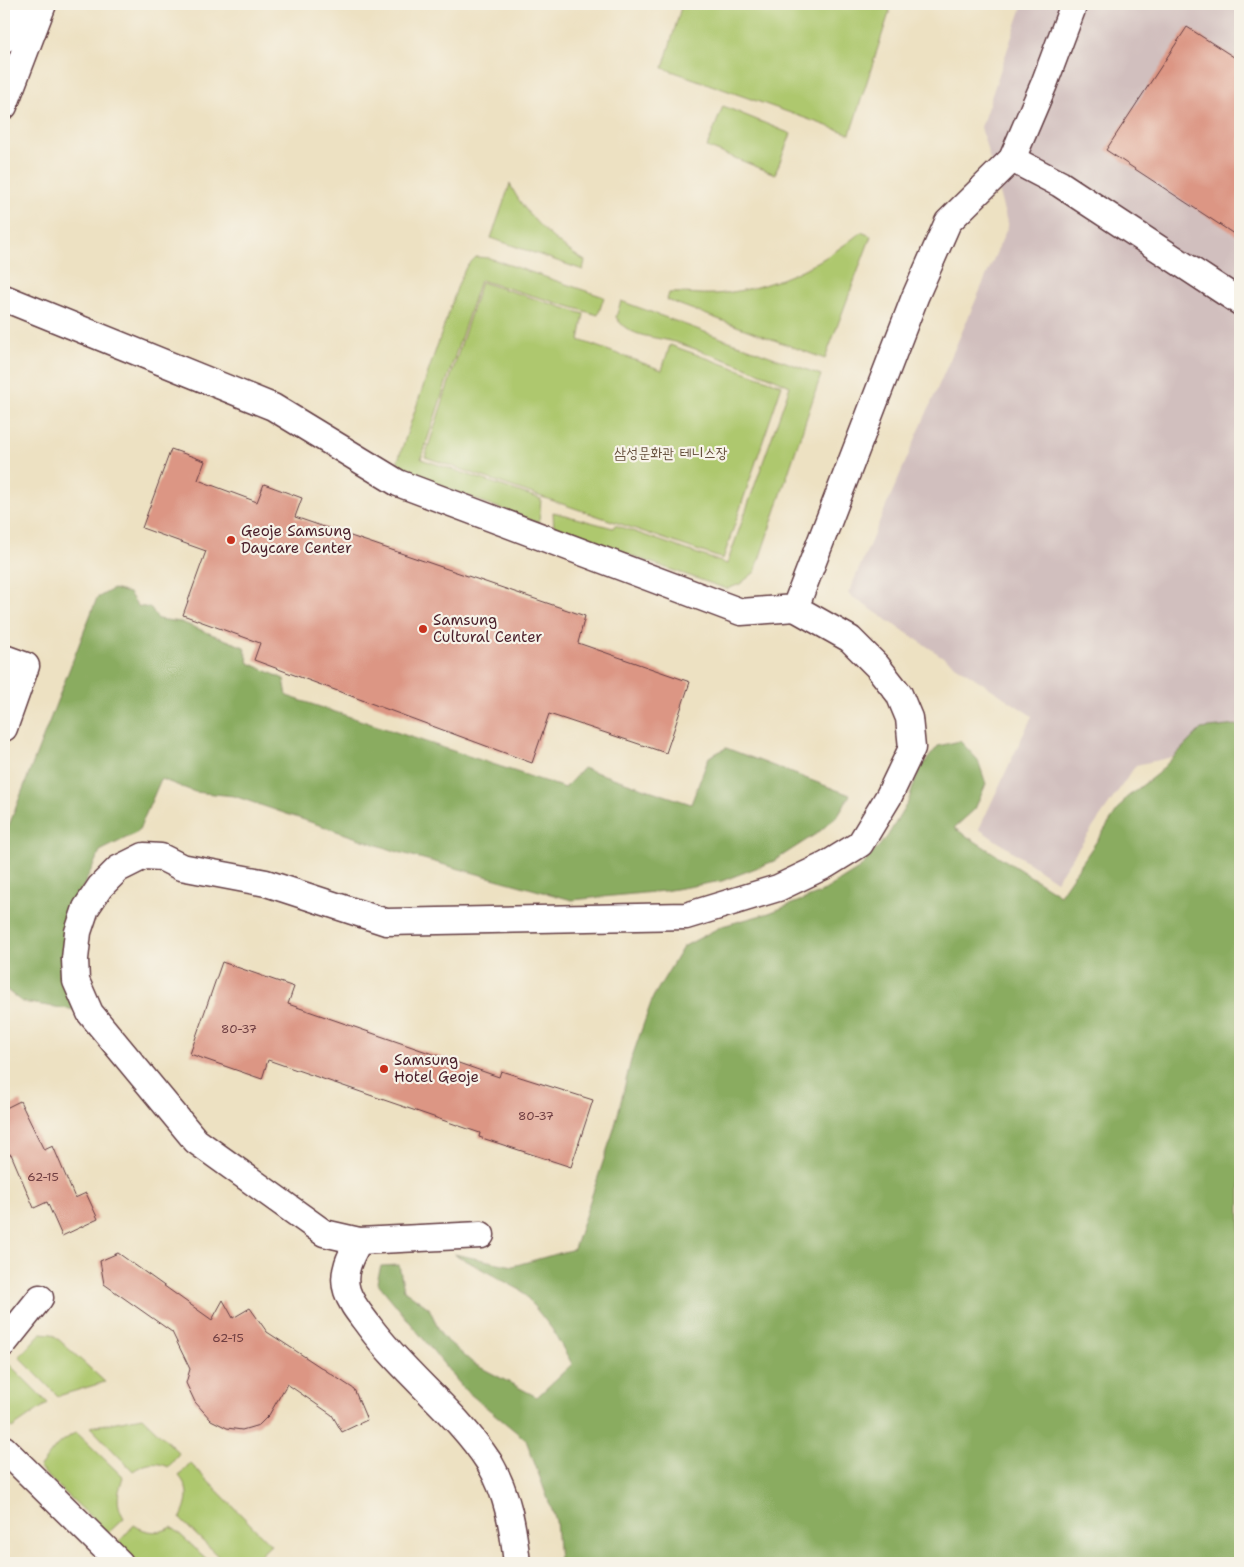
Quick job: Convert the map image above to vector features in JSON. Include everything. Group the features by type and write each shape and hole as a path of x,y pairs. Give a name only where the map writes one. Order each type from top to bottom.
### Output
{"street":[{"path":"4,39 18,4"},
{"path":"4,106 43,4"},
{"path":"795,608 915,297 948,222 1012,159 1044,84 1074,4"},
{"path":"1012,159 1060,184 1240,302"},
{"path":"4,298 273,407 398,483 742,612 763,612 795,608 850,639 877,666 899,694 909,718 912,748 888,796 860,844 826,865 778,888 686,916 442,923 386,922 266,883 182,867 161,857 144,856 118,870 100,887 86,908 80,924 75,959 76,981 90,1013 196,1141 324,1233 359,1240 482,1235"},
{"path":"4,728 14,667"},
{"path":"359,1240 350,1256 346,1273 347,1290 366,1322 402,1367 453,1417 489,1462 501,1484 512,1521 517,1563"},
{"path":"4,1342 40,1298"},
{"path":"4,1450 120,1563"}],"shaded area":[{"path":"1023,4 1240,4 1240,742 1136,765 1056,881 979,829 1032,716 848,594 1008,226 981,127"}],"green space":[{"path":"682,4 892,4 850,134 663,68"},
{"path":"723,106 791,134 775,174 707,147"},
{"path":"510,184 532,218 563,246 585,261 583,270 491,238"},
{"path":"861,232 871,236 825,359 667,300 669,293 715,294 735,292 774,282 811,266"},
{"path":"476,257 489,258 604,297 598,315 480,280 421,459 541,499 539,523 398,470 398,460 458,285 466,267"},
{"name":"삼성문화관 테니스장","path":"481,282 584,314 579,340 662,370 670,345 782,385 723,559 425,457"},
{"path":"621,301 821,375 755,572 740,584 727,589 554,529 553,512 613,528 615,525 727,564 790,386 749,368 678,343 644,336 628,329 616,317"},
{"path":"113,589 129,593 138,606 151,608 158,619 181,622 244,647 249,663 284,679 287,696 565,788 583,768 691,804 709,757 726,748 850,795 838,815 819,832 774,861 722,881 664,891 572,900 398,852 234,796 195,792 161,779 138,832 100,851 76,902 75,1010 22,1002 4,988 4,838 97,598"},
{"path":"1236,725 1240,728 1240,1563 559,1563 556,1521 526,1440 464,1389 377,1282 381,1266 399,1265 404,1290 429,1308 442,1336 474,1364 537,1397 572,1364 552,1329 522,1291 454,1254 513,1266 574,1249 615,1126 631,1060 653,997 683,947 722,926 769,913 820,893 860,868 887,837 908,802 919,770 938,746 960,741 978,760 986,784 975,809 954,828 1060,895 1126,798 1157,774 1201,729"},
{"path":"41,1333 52,1334 105,1382 58,1396 19,1357"},
{"path":"10,1365 48,1403 12,1428 4,1422 4,1372"},
{"path":"142,1417 179,1453 169,1467 150,1464 133,1471 90,1427"},
{"path":"76,1432 123,1477 118,1503 124,1518 108,1533 39,1468 57,1445"},
{"path":"190,1463 271,1545 252,1563 225,1563 180,1519 185,1508 187,1491 179,1476"},
{"path":"134,1525 143,1530 153,1532 172,1527 211,1563 139,1563 118,1543"}],"building":[{"path":"1187,27 1240,61 1240,238 1106,150"},
{"name":"Samsung Cultural Center","path":"171,449 205,461 198,480 257,502 264,484 302,498 295,517 585,616 578,643 690,682 666,753 549,714 532,763 254,660 260,643 183,615 206,551 142,528"},
{"path":"222,962 294,987 288,1004 499,1077 501,1071 593,1100 571,1167 479,1137 480,1133 268,1060 262,1079 190,1054"},
{"path":"20,1101 44,1150 53,1146 75,1198 86,1193 98,1219 62,1236 47,1202 34,1208 11,1154 4,1157 4,1109"},
{"path":"118,1253 212,1320 223,1300 233,1318 250,1308 267,1332 354,1389 367,1420 342,1432 332,1415 287,1384 269,1415 259,1425 242,1430 227,1428 211,1420 195,1402 186,1383 190,1369 172,1332 104,1284 100,1261"}],"place":[{"name":"Geoje Samsung Daycare Center","path":"231,540"},
{"name":"Samsung Cultural Center","path":"423,629"},
{"name":"Samsung Hotel Geoje","path":"384,1069"}]}
